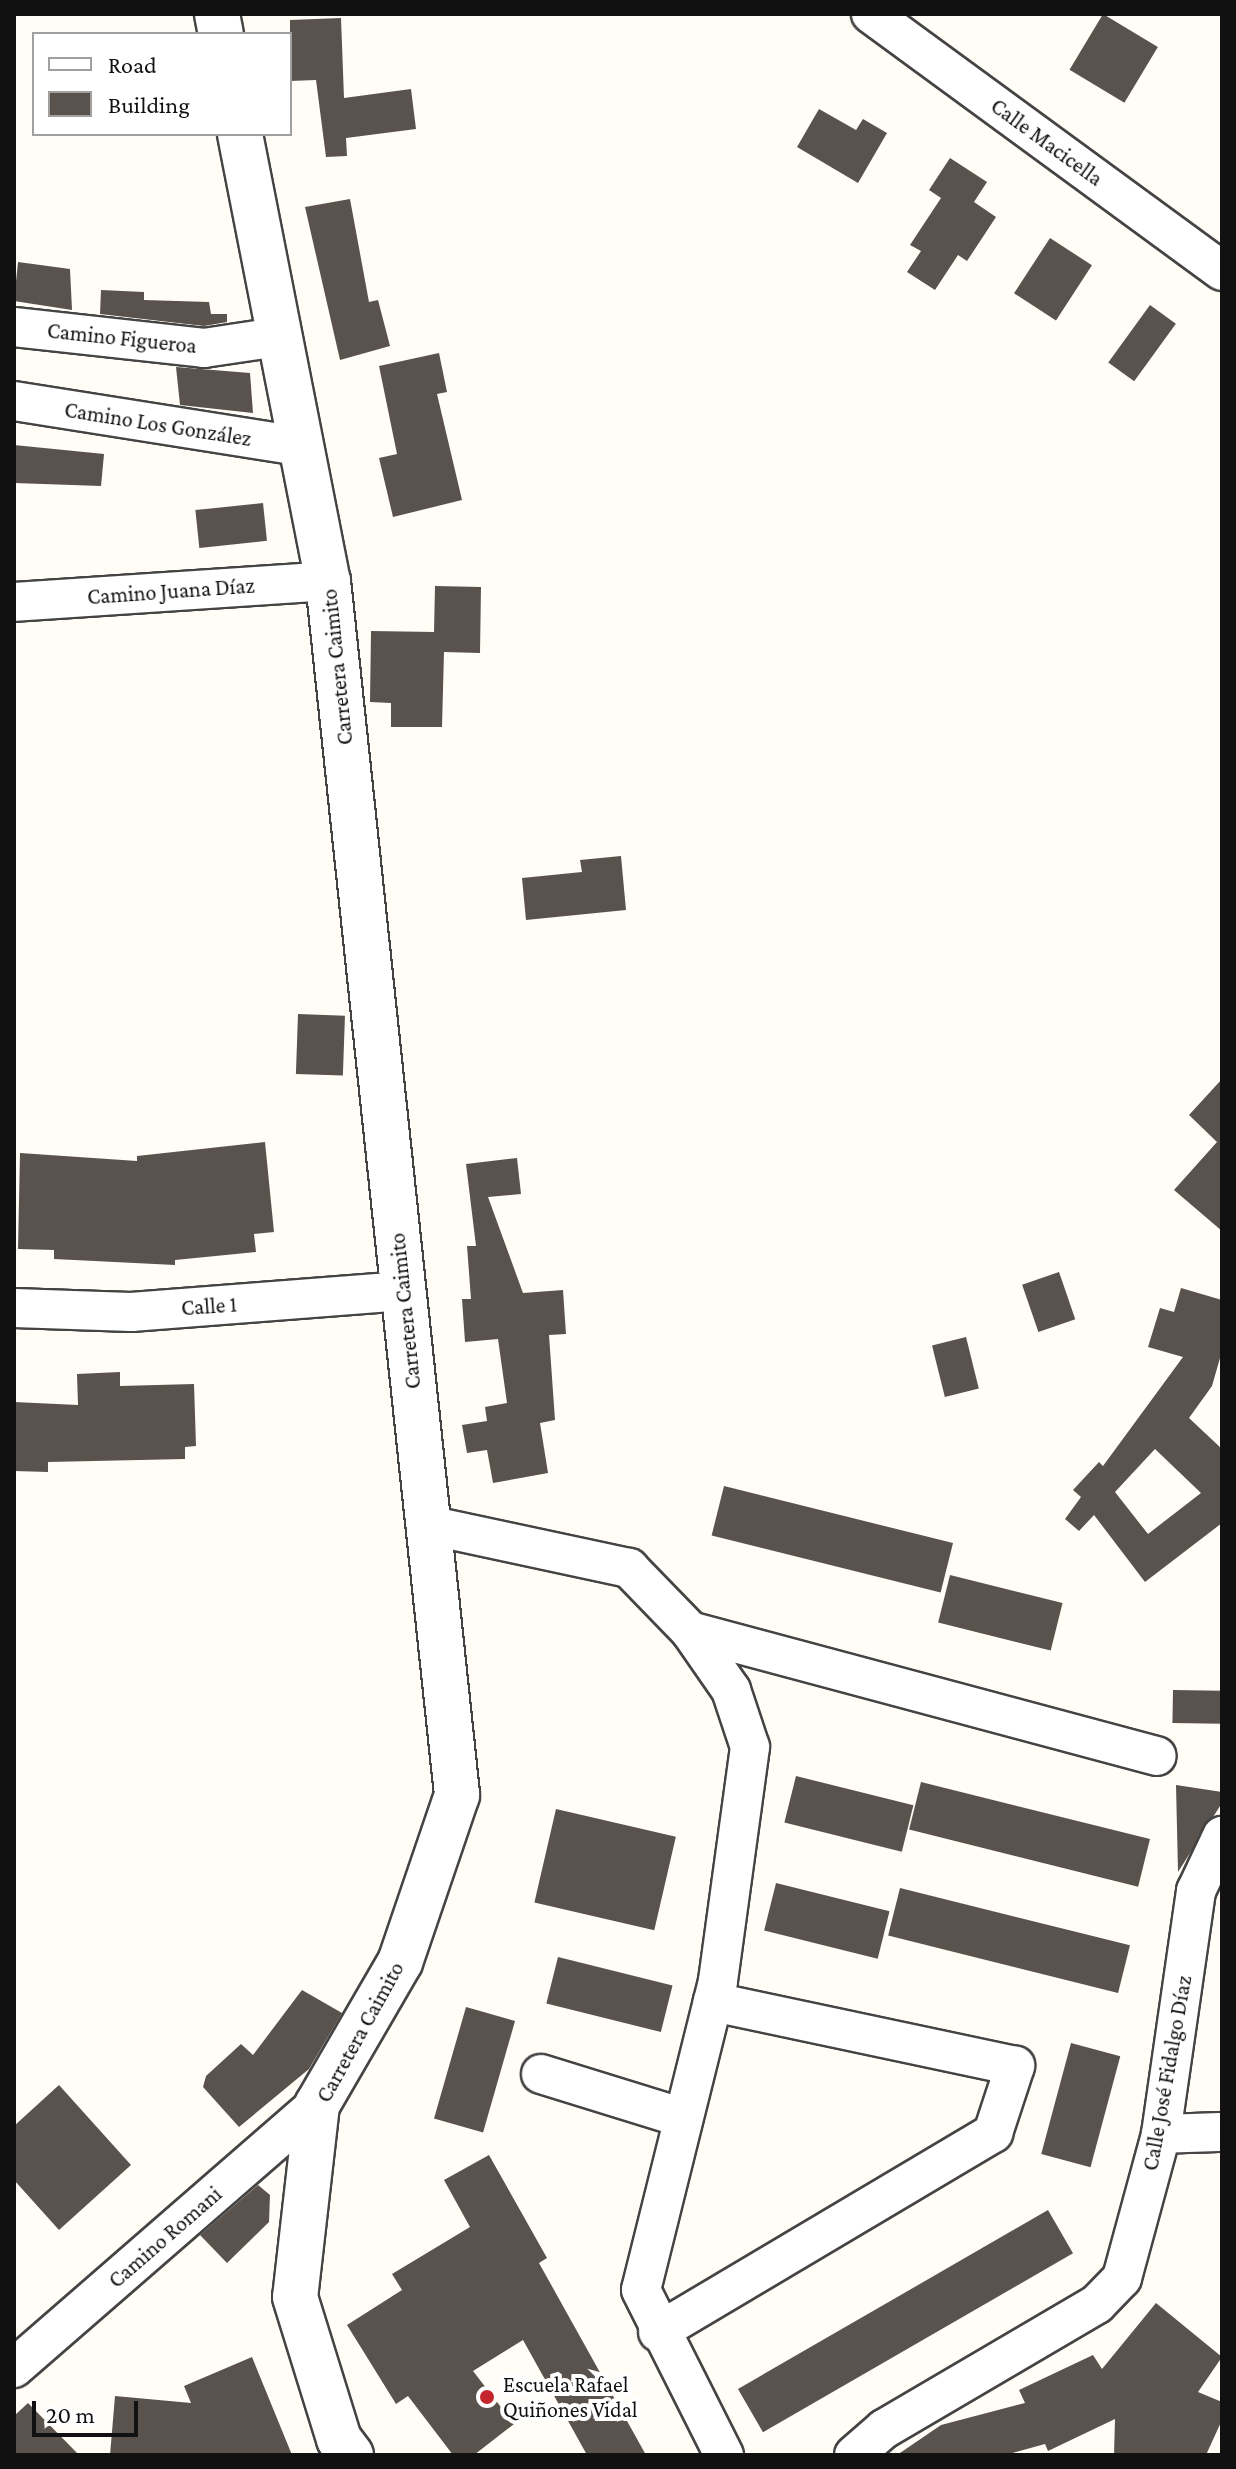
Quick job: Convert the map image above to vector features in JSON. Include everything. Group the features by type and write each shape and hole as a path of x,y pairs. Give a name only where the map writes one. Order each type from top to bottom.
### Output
{"street":[{"name":"Calle Macicella","path":"871,14 1222,271"},
{"name":"Carretera Caimito","path":"240,136 328,581 457,1795 400,1962 317,2105 295,2297 339,2439 351,2455"},
{"name":"Camino Figueroa","path":"14,327 204,348 278,337"},
{"name":"Camino Los González","path":"14,401 303,447"},
{"name":"Camino Juana Díaz","path":"14,602 328,581"},
{"name":"Calle 1","path":"14,1308 131,1312 403,1291"},
{"path":"428,1525 629,1568 690,1631 731,1690 750,1747 713,2002 641,2290 658,2332 724,2455"},
{"path":"690,1631 1157,1756"},
{"name":"Calle José Fidalgo Díaz","path":"854,2455 884,2429 1097,2304 1122,2278 1161,2134 1196,1891 1222,1836"},
{"path":"658,2332 993,2133 1015,2066 713,2002"},
{"path":"541,2074 683,2118"},
{"name":"Camino Romani","path":"14,2368 317,2105"},
{"path":"1161,2134 1222,2132"}],"building":[{"path":"1103,14 1158,47 1124,103 1070,70"},
{"path":"341,18 344,98 411,89 416,129 346,138 347,156 326,157 316,80 292,81 290,20"},
{"path":"819,109 856,130 863,119 887,133 858,183 797,147"},
{"path":"950,158 987,182 974,202 996,217 967,261 958,255 935,290 907,272 921,251 910,245 941,198 929,190"},
{"path":"350,199 369,302 378,300 390,346 340,360 305,207"},
{"path":"1050,238 1092,265 1056,321 1014,293"},
{"path":"18,262 70,269 72,310 14,301"},
{"path":"101,290 144,292 144,300 209,302 211,314 227,314 227,322 204,326 100,314"},
{"path":"1150,305 1176,324 1134,381 1108,362"},
{"path":"439,353 447,392 437,394 462,500 393,517 379,458 397,454 379,366"},
{"path":"176,367 250,373 253,413 180,405"},
{"path":"14,445 104,454 101,486 14,483"},
{"path":"263,503 267,541 199,548 195,510"},
{"path":"435,586 481,587 480,653 444,652 442,727 391,727 391,703 370,702 371,631 434,632"},
{"path":"621,856 626,910 526,920 522,878 582,872 580,860"},
{"path":"298,1014 345,1016 343,1076 296,1074"},
{"path":"1222,1079 1222,1231 1174,1190 1217,1142 1189,1115"},
{"path":"265,1142 274,1232 254,1234 256,1252 175,1260 175,1265 54,1259 54,1250 18,1249 20,1153 137,1161 137,1156"},
{"path":"517,1158 521,1194 488,1197 523,1293 563,1290 566,1334 549,1335 555,1420 540,1423 548,1473 493,1483 487,1450 467,1453 462,1425 487,1421 485,1407 507,1403 498,1339 465,1342 462,1299 471,1299 467,1246 476,1246 466,1164"},
{"path":"1059,1272 1075,1319 1038,1332 1022,1285"},
{"path":"1181,1288 1222,1300 1222,1351 1212,1386 1189,1418 1222,1449 1222,1523 1145,1582 1094,1515 1079,1531 1065,1519 1081,1497 1073,1490 1099,1462 1103,1466 1183,1357 1148,1347 1160,1308 1174,1312","holes":["1155,1449 1201,1493 1148,1534 1115,1492"]},
{"path":"966,1337 979,1388 945,1397 932,1345"},
{"path":"120,1372 120,1386 194,1384 196,1446 185,1447 185,1459 48,1462 48,1472 14,1471 14,1402 78,1405 77,1374"},
{"path":"724,1486 953,1543 941,1593 712,1535"},
{"path":"950,1575 1063,1603 1051,1651 938,1623"},
{"path":"1173,1690 1222,1691 1221,1724 1172,1723"},
{"path":"796,1776 913,1805 902,1852 784,1823"},
{"path":"921,1782 1150,1839 1138,1887 909,1830"},
{"path":"1176,1785 1222,1792 1222,1803 1178,1872"},
{"path":"556,1809 676,1837 654,1930 534,1903"},
{"path":"776,1883 890,1911 878,1959 764,1931"},
{"path":"900,1888 1130,1945 1118,1993 888,1936"},
{"path":"558,1957 672,1986 661,2032 546,2004"},
{"path":"302,1990 342,2013 309,2069 239,2127 203,2087 206,2076 241,2044 253,2055"},
{"path":"466,2007 515,2021 483,2133 434,2119"},
{"path":"1071,2043 1120,2056 1090,2167 1041,2154"},
{"path":"59,2085 131,2165 59,2230 14,2180 14,2126"},
{"path":"489,2155 547,2258 539,2263 646,2455 587,2455 523,2340 473,2371 514,2424 474,2455 453,2455 408,2396 396,2404 347,2325 402,2290 392,2274 470,2227 444,2180"},
{"path":"258,2185 270,2195 269,2222 227,2263 200,2235"},
{"path":"1048,2210 1073,2253 763,2432 738,2389"},
{"path":"1156,2303 1222,2357 1198,2392 1222,2402 1222,2420 1206,2455 1114,2455 1115,2419 1048,2451 1045,2444 1005,2455 897,2455 941,2425 1025,2403 1019,2390 1093,2355 1102,2369"},
{"path":"252,2357 292,2455 110,2455 115,2396 191,2403 184,2386"},
{"path":"28,2403 79,2455 14,2455 14,2416"}],"place":[{"name":"Escuela Rafael Quiñones Vidal","path":"487,2397"}]}
